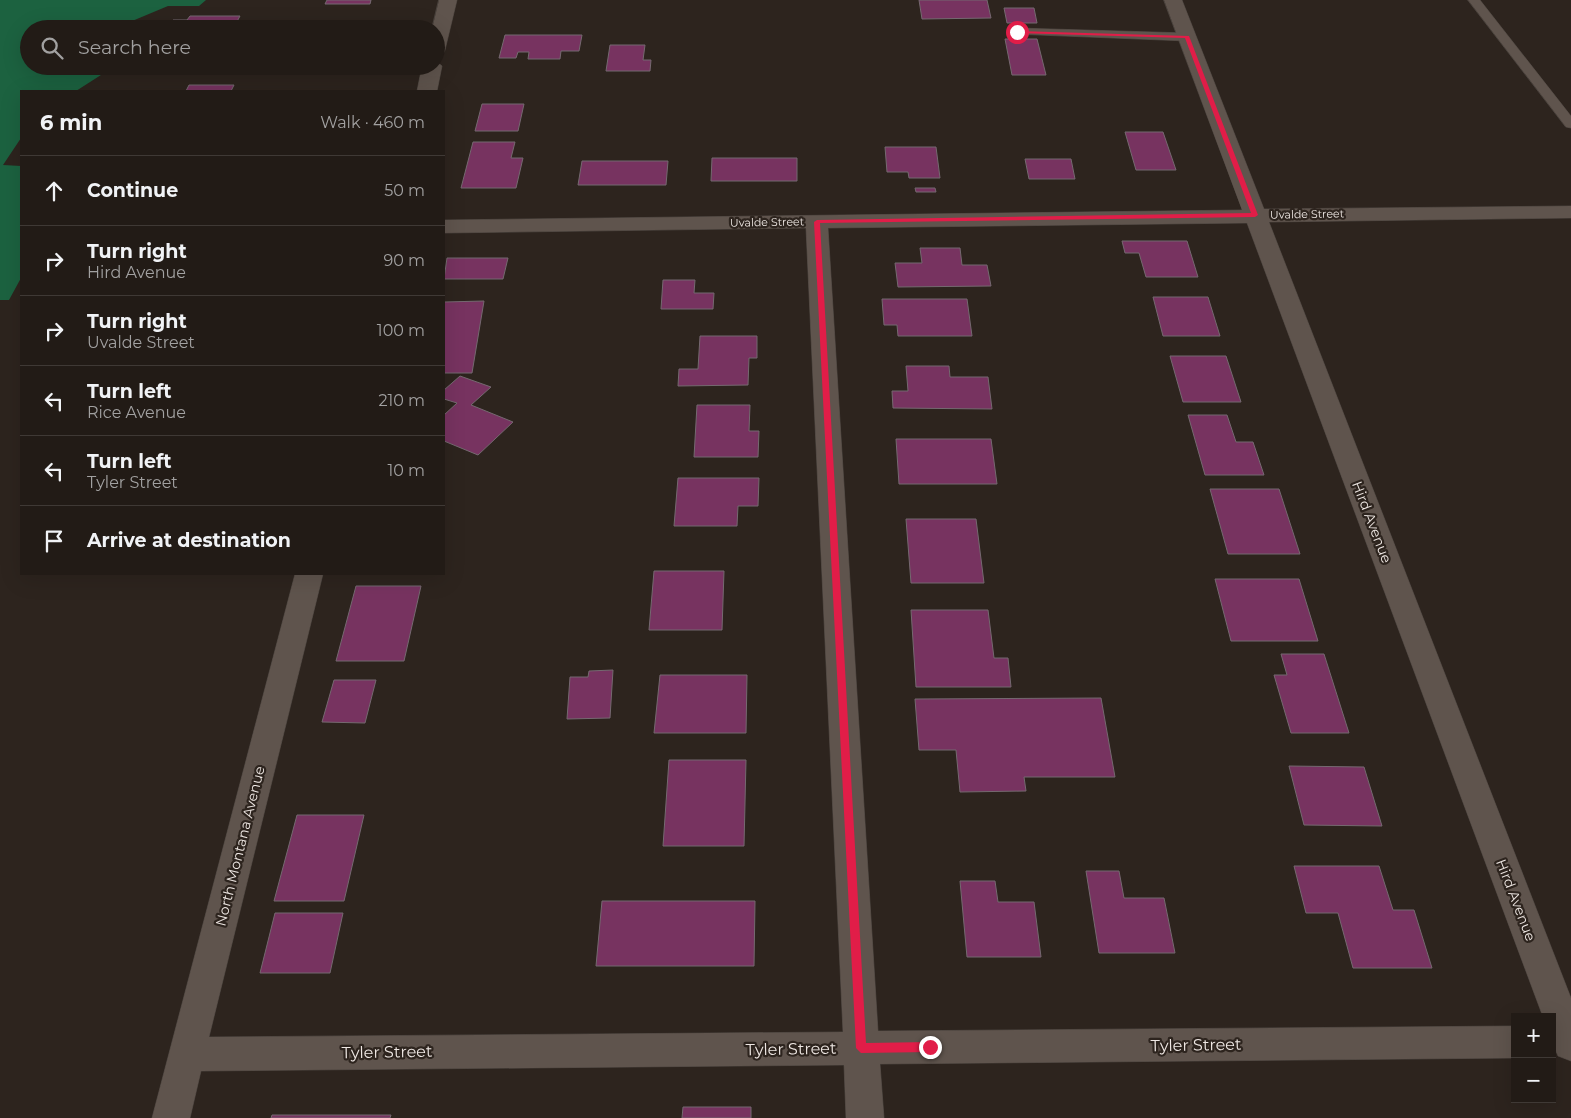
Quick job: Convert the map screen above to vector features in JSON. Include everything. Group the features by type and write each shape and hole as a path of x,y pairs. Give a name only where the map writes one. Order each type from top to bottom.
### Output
{"street":[{"path":"443,20 448,0"},
{"name":"Hird Avenue","path":"1173,0 1564,1042"},
{"path":"427,90 430,75"},
{"name":"Uvalde Street","path":"445,226 1571,212"},
{"path":"817,222 865,1118"},
{"name":"North Montana Avenue","path":"170,1118 188,1054 308,575"},
{"name":"Tyler Street","path":"188,1054 1511,1042"}],"lane":[{"path":"1474,0 1571,124"},
{"path":"1017,32 1187,37"}],"green space":[{"path":"0,0 206,0 199,6 168,6 135,20 20,20 20,75 101,75 78,90 20,90 20,140 3,165 20,166 20,280 9,300 0,300"}],"building":[{"path":"327,0 371,0 370,4 325,4"},
{"path":"919,0 987,0 991,18 922,19"},
{"path":"1004,8 1034,8 1037,23 1007,23"},
{"path":"190,16 240,16 238,20 187,20"},
{"path":"505,35 582,35 579,51 561,51 560,59 528,59 529,52 518,52 516,58 499,58"},
{"path":"1005,39 1037,39 1046,75 1012,75"},
{"path":"610,45 645,45 643,60 651,60 650,71 606,71"},
{"path":"189,85 234,85 232,90 186,90"},
{"path":"482,104 524,104 518,131 475,131"},
{"path":"1125,132 1163,132 1176,170 1136,170"},
{"path":"473,142 515,142 511,158 523,158 516,188 461,188"},
{"path":"885,147 936,147 940,178 909,178 908,172 887,172"},
{"path":"712,158 797,158 797,181 711,181"},
{"path":"1025,159 1071,159 1075,179 1029,179"},
{"path":"582,161 668,161 666,185 578,185"},
{"path":"915,188 935,188 936,192 916,192"},
{"path":"1122,241 1187,241 1198,277 1146,277 1139,253 1125,253"},
{"path":"920,248 960,248 962,265 987,265 991,286 898,287 895,263 922,263"},
{"path":"447,258 508,258 503,279 445,279"},
{"path":"663,280 695,280 694,293 714,293 713,309 661,309"},
{"path":"1153,297 1208,297 1220,336 1163,336"},
{"path":"882,299 967,299 972,336 898,336 897,325 884,325"},
{"path":"484,301 472,373 445,373 445,302"},
{"path":"700,336 757,336 757,358 749,358 748,385 678,386 679,369 698,369"},
{"path":"1170,356 1226,356 1241,402 1183,402"},
{"path":"906,366 949,366 950,377 988,377 992,409 893,408 892,391 908,391"},
{"path":"460,376 491,387 471,405 513,422 478,455 445,441 445,414 457,403 445,399 445,389"},
{"path":"697,405 750,405 749,431 759,431 758,457 694,457"},
{"path":"1188,415 1227,415 1236,442 1253,442 1264,475 1205,475"},
{"path":"896,439 991,439 997,484 899,484"},
{"path":"678,478 759,478 758,506 738,506 737,526 674,526"},
{"path":"1210,489 1279,489 1300,554 1228,554"},
{"path":"906,519 976,519 984,583 911,583"},
{"path":"654,571 724,571 722,630 649,630"},
{"path":"1215,579 1299,579 1318,641 1231,641"},
{"path":"356,586 421,586 404,661 336,661"},
{"path":"911,610 988,610 994,658 1008,658 1011,687 916,687"},
{"path":"1281,654 1324,654 1349,733 1291,733 1274,675 1287,675"},
{"path":"613,670 610,718 567,719 570,677 588,677 589,671"},
{"path":"660,675 747,675 746,733 654,733"},
{"path":"334,680 376,680 365,723 322,722"},
{"path":"1101,698 1115,777 1024,777 1026,791 960,792 956,750 919,750 915,699"},
{"path":"669,760 746,760 744,846 663,846"},
{"path":"1289,766 1364,767 1382,826 1304,825"},
{"path":"297,815 364,815 344,901 274,901"},
{"path":"1294,866 1379,866 1393,910 1414,910 1432,968 1353,968 1338,913 1306,913"},
{"path":"1086,871 1119,871 1124,898 1164,898 1175,953 1099,953"},
{"path":"960,881 995,881 998,902 1034,902 1041,957 967,957"},
{"path":"602,901 755,901 754,966 596,966"},
{"path":"275,913 343,913 330,973 260,973"},
{"path":"683,1107 751,1107 751,1118 682,1118"},
{"path":"272,1115 391,1115 390,1118 271,1118"}],"route":[{"path":"930,1047 861,1048 817,222 1255,215 1187,37 1017,32"}]}
